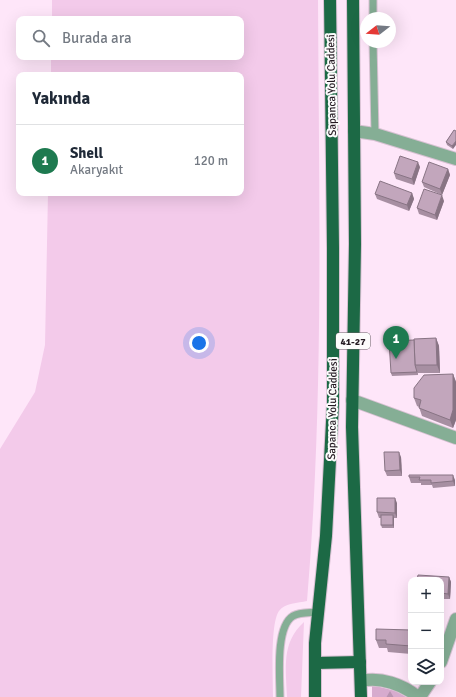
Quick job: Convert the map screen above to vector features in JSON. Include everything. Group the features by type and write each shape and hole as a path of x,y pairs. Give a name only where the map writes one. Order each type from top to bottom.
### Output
{"highway":[{"name":"Sapanca Yolu Caddesi","path":"315,697 318,612 326,536 333,403 330,0"},
{"name":"Sapanca Yolu Caddesi","path":"353,0 355,244 352,400 354,517 361,697"},
{"path":"315,663 360,662"}],"street":[{"path":"354,131 375,134 456,159"},
{"path":"352,400 456,438"},
{"path":"444,653 456,619"},
{"path":"361,681 373,678 399,685 419,697 428,685"}],"lane":[{"path":"373,0 373,12"},
{"path":"373,48 375,134"},
{"path":"280,697 281,639 286,626 292,617 298,614 318,612"}],"shaded area":[{"path":"52,0 318,0 319,301 316,451 312,526 307,601 285,606 279,611 276,617 273,639 273,697 0,697 0,449 35,392 45,345 48,196 244,196 244,72 51,72 51,60 244,60 244,16 52,16"},
{"path":"304,622 301,697 287,697 286,656 288,647 297,630"}],"green space":[{"path":"372,685 396,691 406,697 372,697"}],"building":[{"path":"454,130 456,131 456,141 452,146 446,142"},
{"path":"400,156 418,162 412,179 394,173"},
{"path":"429,162 448,169 440,189 422,182"},
{"path":"380,181 412,193 407,205 375,194"},
{"path":"424,189 442,195 435,215 417,208"},
{"path":"436,338 437,365 415,365 414,339"},
{"path":"414,340 415,365 417,372 391,373 389,341"},
{"path":"453,374 453,410 450,420 419,408 421,400 414,398 414,388 424,375"},
{"path":"384,452 399,452 400,470 385,471"},
{"path":"409,475 453,475 453,481 431,483 431,480 419,480 420,477 409,477"},
{"path":"377,498 395,498 395,513 377,512"},
{"path":"381,515 393,515 393,525 381,525"},
{"path":"418,575 449,577 448,594 444,593 444,577 418,577"},
{"path":"376,629 408,630 408,646 386,644 386,640 376,640"}],"place":[{"name":"Shell","path":"396,359"}]}
